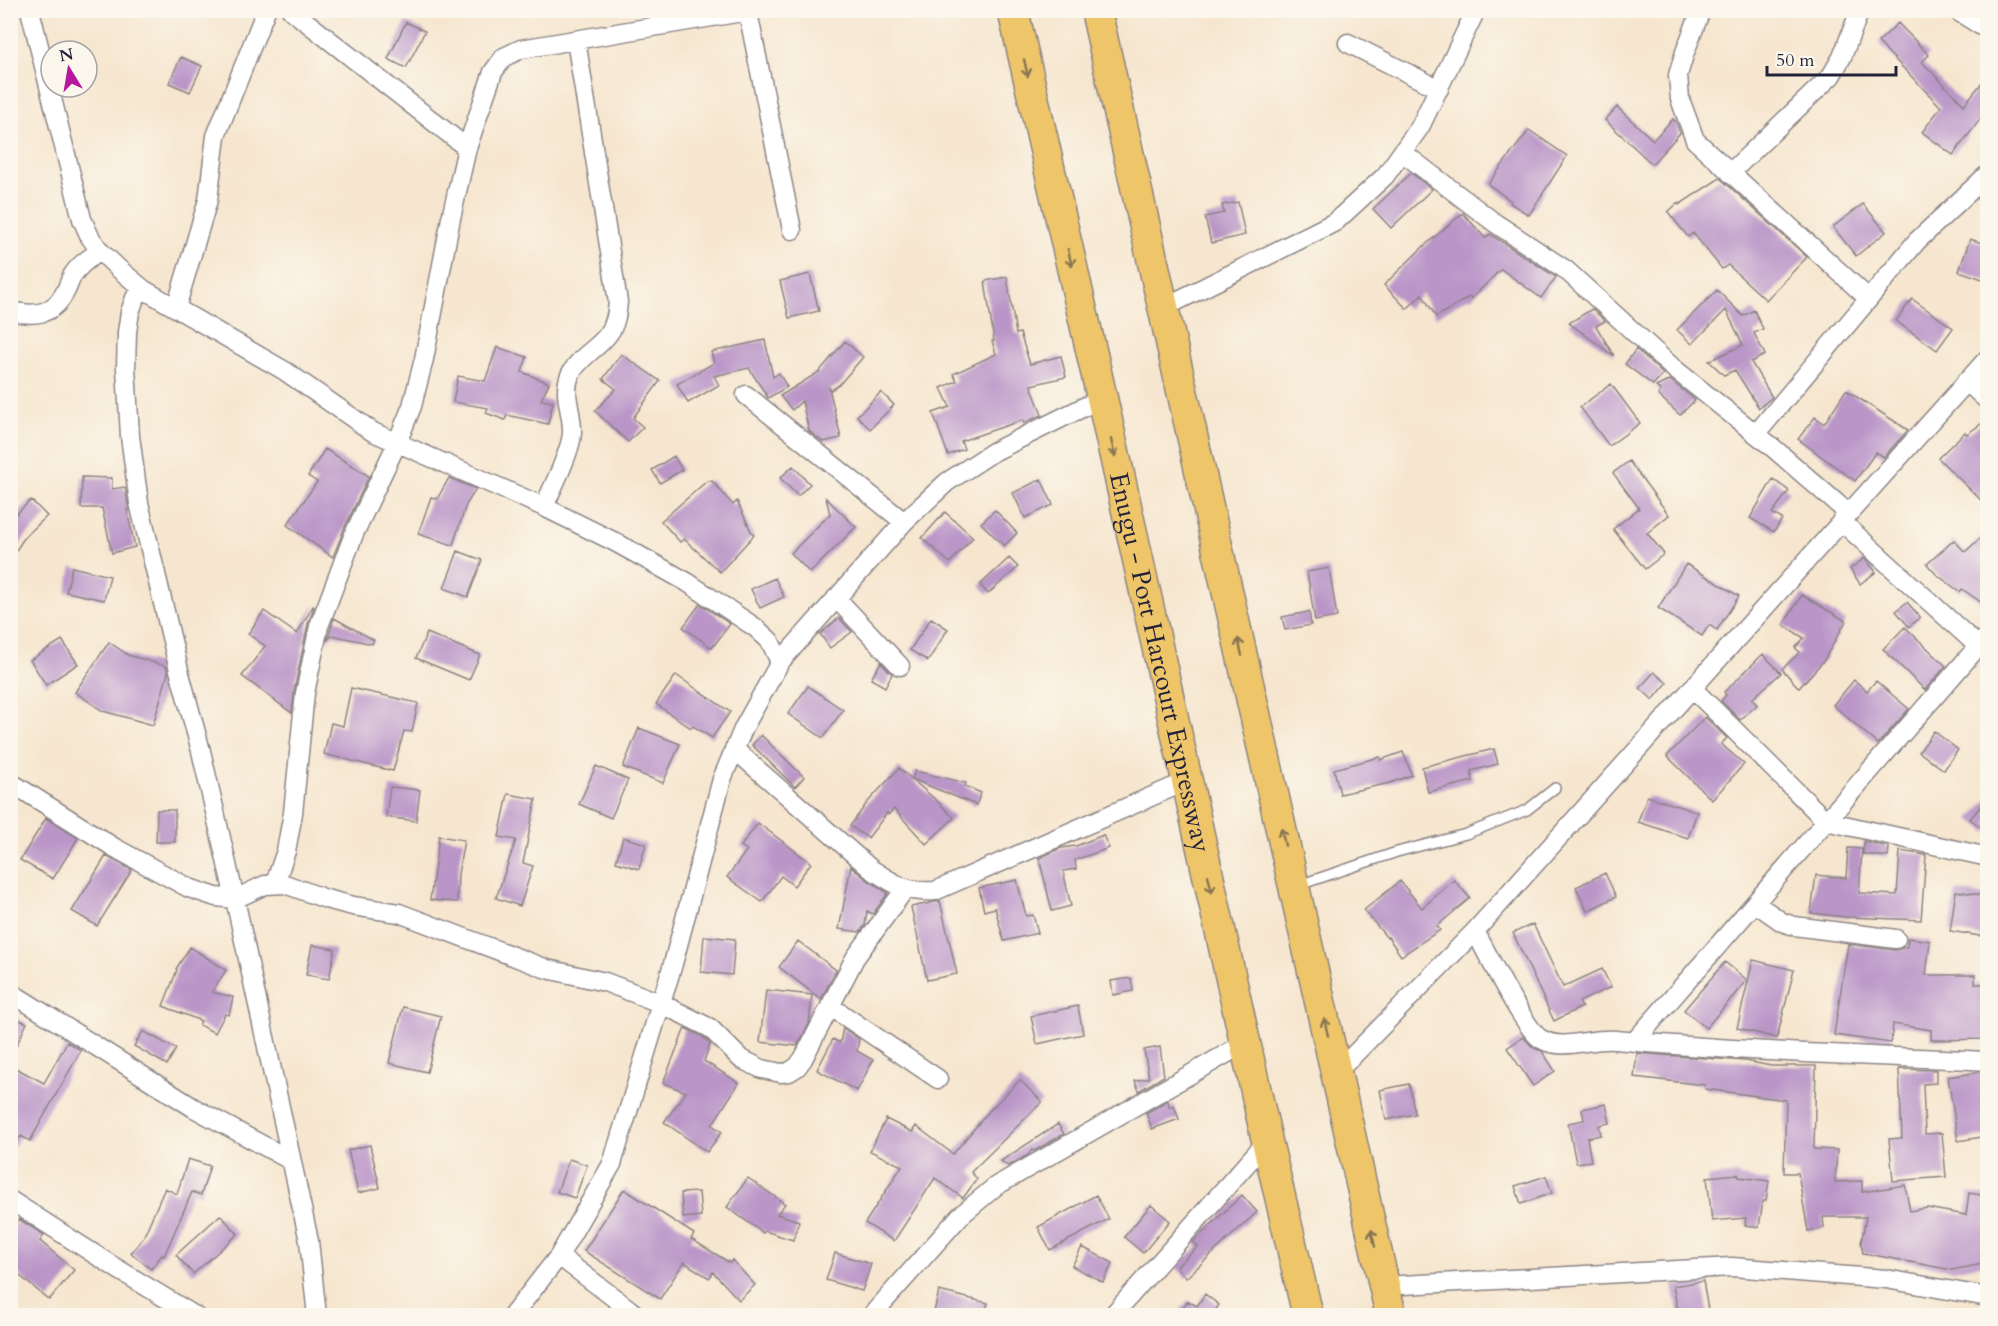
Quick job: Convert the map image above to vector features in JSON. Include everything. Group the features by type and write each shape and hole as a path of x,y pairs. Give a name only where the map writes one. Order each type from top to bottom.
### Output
{"highway":[{"name":"Enugu - Port Harcourt Expressway","path":"1013,10 1308,1316"},
{"path":"1096,10 1391,1316"}],"street":[{"path":"30,10 82,219 90,237 119,269 143,289 285,371 373,432 544,507 615,542 687,582 744,618 770,641 780,662"},
{"path":"176,308 208,200 216,136 266,10"},
{"path":"291,10 467,148"},
{"path":"1163,308 1335,222 1385,176 1420,128 1476,10"},
{"path":"1701,10 1678,75 1680,99 1695,140 1869,299"},
{"path":"1730,173 1831,76 1842,57 1860,10"},
{"path":"1956,10 1988,30"},
{"path":"275,883 288,841 293,813 301,716 319,626 354,534 412,406 424,359 467,148 493,72 504,57 521,49 751,11 792,230"},
{"path":"544,507 570,444 572,433 567,393 570,374 579,361 609,334 616,318 618,302 576,40"},
{"path":"1348,43 1439,89"},
{"path":"1402,152 1495,223 1566,270 1672,367 1756,434 1844,517 1983,640 1634,1042"},
{"path":"1756,434 1917,241 1988,174"},
{"path":"10,311 28,315 40,314 48,310 64,294 71,278 80,266 100,250"},
{"path":"143,289 135,298 129,312 126,368 130,436 139,504 235,899 309,1241 317,1316"},
{"path":"1336,1073 1475,931 1988,358"},
{"path":"1966,381 1988,401"},
{"path":"746,395 904,522"},
{"path":"512,1316 559,1257 612,1164 673,964 722,779 744,727 780,662 904,522 947,482 993,452 1102,398"},
{"path":"836,598 900,666"},
{"path":"1692,688 1826,821 1988,857"},
{"path":"734,749 871,869 905,889 920,892 935,891 1187,781"},
{"path":"10,782 115,848 178,882 216,897 235,899 275,883 285,884 353,906 399,913 547,969 605,982 660,1002 710,1028 741,1059 762,1069 781,1073 789,1072 804,1059 855,958 905,889"},
{"path":"1755,903 1782,922 1794,926 1896,939"},
{"path":"1475,931 1527,1023 1539,1038 1554,1045 1605,1039 1714,1049 1988,1061"},
{"path":"10,992 194,1108 290,1160"},
{"path":"830,1006 938,1079"},
{"path":"871,1316 960,1216 996,1186 1245,1043"},
{"path":"1112,1316 1267,1141"},
{"path":"10,1200 195,1316"},
{"path":"559,1257 630,1313"},
{"path":"1384,1286 1732,1268 1886,1279 1988,1297"}],"lane":[{"path":"1294,887 1397,852 1466,834 1527,810 1555,788"}],"building":[{"path":"406,22 425,31 406,68 388,59"},
{"path":"1898,23 1929,55 1922,62 1964,105 1988,75 1988,109 1953,155 1922,132 1941,107 1878,42"},
{"path":"181,57 202,66 190,92 169,83"},
{"path":"1617,107 1653,140 1673,119 1680,133 1652,164 1605,120"},
{"path":"1529,130 1567,156 1529,215 1510,203 1511,201 1488,184"},
{"path":"1411,173 1432,189 1391,228 1373,209"},
{"path":"1720,178 1807,257 1766,300 1728,265 1722,269 1693,233 1688,237 1668,212 1678,203 1679,205"},
{"path":"1238,202 1245,235 1211,243 1205,217 1224,213 1222,205"},
{"path":"1863,204 1886,232 1856,256 1833,227"},
{"path":"1463,213 1485,238 1490,234 1556,277 1541,298 1501,269 1471,299 1469,297 1436,317 1422,294 1407,309 1384,285 1423,247"},
{"path":"1970,239 1988,245 1988,281 1959,271"},
{"path":"810,274 819,311 789,318 780,281"},
{"path":"1007,277 1016,334 1020,333 1030,364 1061,356 1066,377 1031,385 1042,415 1024,423 1023,420 961,441 964,449 948,455 933,413 950,407 941,388 957,381 953,374 996,354 992,341 994,341 985,281"},
{"path":"1717,290 1743,316 1754,310 1763,329 1754,333 1765,355 1751,362 1772,397 1759,408 1735,370 1724,375 1709,361 1743,345 1726,310 1692,344 1677,330"},
{"path":"1912,299 1953,328 1937,350 1896,321"},
{"path":"1592,309 1605,321 1596,326 1614,356 1569,323"},
{"path":"765,340 773,377 779,373 787,387 768,398 749,368 714,376 719,385 688,403 677,384 714,363 711,352"},
{"path":"845,341 863,357 839,385 831,390 829,388 841,438 823,442 809,431 802,401 792,410 780,396 819,372"},
{"path":"497,347 527,357 522,372 549,383 541,400 553,402 548,424 507,415 505,420 486,413 488,408 453,402 458,376 485,381"},
{"path":"1636,349 1663,374 1653,385 1625,364"},
{"path":"621,354 660,381 633,418 643,427 628,442 595,411 616,389 603,379"},
{"path":"1670,380 1695,400 1680,415 1658,395 1661,391 1656,387"},
{"path":"1611,384 1640,423 1609,446 1580,407"},
{"path":"1846,390 1908,430 1884,457 1876,452 1855,481 1798,439 1815,417 1824,424"},
{"path":"881,392 894,405 870,429 857,416"},
{"path":"1988,419 1988,507 1938,458 1965,432 1967,434"},
{"path":"325,449 369,476 333,557 287,525 317,482 308,476"},
{"path":"674,456 682,470 660,483 652,470"},
{"path":"1629,461 1669,515 1647,533 1664,554 1645,569 1613,529 1639,508 1613,473"},
{"path":"793,466 810,484 798,496 780,478"},
{"path":"82,477 112,478 112,489 125,487 129,510 127,510 135,547 112,553 102,508 81,508"},
{"path":"449,478 476,489 466,505 453,545 418,534 431,497 437,499"},
{"path":"1041,479 1053,505 1025,518 1013,493"},
{"path":"1773,479 1789,491 1772,513 1782,519 1774,532 1750,518"},
{"path":"707,481 712,481 733,505 737,501 754,535 720,572 684,539 680,542 661,521"},
{"path":"826,498 856,527 810,573 791,553 830,514"},
{"path":"31,500 47,516 24,538 10,560 10,520"},
{"path":"995,510 1017,533 1004,546 981,523"},
{"path":"945,512 973,537 950,563 922,538"},
{"path":"1988,531 1988,607 1962,589 1960,592 1936,574 1927,564 1954,540 1965,552"},
{"path":"458,551 482,560 468,597 444,588"},
{"path":"1009,558 1018,567 988,594 980,585"},
{"path":"1865,558 1876,572 1860,584 1850,569"},
{"path":"1686,564 1739,596 1717,630 1709,625 1702,636 1658,608"},
{"path":"72,567 110,576 104,600 66,592"},
{"path":"1329,568 1337,617 1315,621 1307,572"},
{"path":"775,578 784,597 760,608 751,589"},
{"path":"1802,595 1846,621 1824,660 1799,688 1782,669 1800,652 1795,648 1804,638 1783,625"},
{"path":"1907,602 1920,617 1909,627 1896,611"},
{"path":"700,604 730,624 712,648 683,627"},
{"path":"313,606 294,691 292,713 242,676 265,646 248,634 264,611 297,634"},
{"path":"1309,612 1311,625 1285,630 1282,617"},
{"path":"334,618 374,640 372,644 332,635 327,641"},
{"path":"839,618 852,632 830,648 820,634"},
{"path":"931,618 948,629 928,661 910,650"},
{"path":"1905,627 1946,666 1925,690 1883,649"},
{"path":"427,633 480,655 469,680 416,658"},
{"path":"62,640 78,664 46,685 30,660"},
{"path":"109,642 128,655 166,666 168,673 153,725 103,711 75,692"},
{"path":"1763,654 1781,673 1752,699 1757,705 1740,720 1721,701 1726,695 1724,692"},
{"path":"881,662 892,674 885,687 871,679"},
{"path":"1654,672 1667,683 1653,700 1640,688"},
{"path":"676,675 730,712 712,738 693,726 691,728 656,704"},
{"path":"1854,680 1867,691 1876,681 1909,709 1878,744 1833,705"},
{"path":"808,686 843,710 823,738 788,714"},
{"path":"351,688 418,703 412,732 404,731 393,771 324,754 331,723 343,726"},
{"path":"1705,717 1727,738 1721,744 1744,764 1712,800 1667,756"},
{"path":"639,728 680,744 663,783 623,767"},
{"path":"1934,731 1958,750 1944,770 1919,752"},
{"path":"761,735 804,777 795,787 752,745"},
{"path":"1494,749 1498,764 1471,771 1473,781 1428,792 1422,767"},
{"path":"1403,752 1412,775 1390,783 1340,794 1334,769 1380,757 1380,760"},
{"path":"596,766 628,780 611,818 579,804"},
{"path":"899,768 954,818 926,844 894,809 889,814 887,813 868,838 850,826 867,803"},
{"path":"915,771 966,783 965,786 981,793 976,805 912,779"},
{"path":"390,787 420,790 416,821 386,817"},
{"path":"508,794 536,799 523,863 533,866 520,906 496,898 516,840 499,837"},
{"path":"1647,796 1697,812 1688,838 1638,822"},
{"path":"1988,798 1988,833 1970,819"},
{"path":"157,810 175,810 175,842 156,842"},
{"path":"46,818 78,838 53,879 20,860"},
{"path":"758,823 811,863 794,886 781,876 762,902 727,877 747,850 741,846"},
{"path":"1103,835 1109,848 1075,860 1076,869 1063,871 1071,906 1052,911 1039,858 1061,848 1076,846"},
{"path":"439,836 464,840 458,874 457,902 430,900"},
{"path":"623,837 646,844 639,869 616,862"},
{"path":"1864,841 1889,847 1888,857 1863,854"},
{"path":"1848,848 1862,849 1859,893 1897,895 1900,851 1926,855 1921,920 1811,913 1816,875 1846,878"},
{"path":"106,856 132,870 97,926 72,911"},
{"path":"851,866 888,893 873,914 867,911 865,925 860,932 839,929"},
{"path":"1605,873 1616,897 1587,911 1576,887"},
{"path":"1017,880 1026,916 1033,915 1038,933 1004,941 995,908 984,911 979,888"},
{"path":"1454,880 1470,898 1437,926 1440,930 1401,956 1364,910 1400,881 1422,908"},
{"path":"1956,891 1988,896 1986,937 1950,931"},
{"path":"940,901 957,974 927,980 911,907"},
{"path":"1533,924 1563,987 1602,969 1611,987 1579,1002 1582,1007 1554,1021 1513,933"},
{"path":"704,936 735,939 732,975 701,972"},
{"path":"1908,938 1930,941 1926,975 1975,975 1975,984 1988,984 1988,1039 1931,1040 1931,1030 1893,1024 1891,1043 1834,1035 1848,944 1895,950 1907,947"},
{"path":"798,941 836,970 821,999 779,967"},
{"path":"312,945 335,949 329,979 306,975"},
{"path":"190,947 226,970 212,992 233,997 229,1015 225,1014 215,1033 199,1025 201,1021 163,1006 176,969"},
{"path":"1753,960 1794,970 1777,1038 1737,1028"},
{"path":"1725,962 1747,980 1706,1028 1684,1010"},
{"path":"1131,978 1133,991 1113,995 1111,981"},
{"path":"766,990 812,995 809,1024 797,1046 760,1042"},
{"path":"1078,1006 1083,1034 1037,1044 1031,1016"},
{"path":"403,1007 441,1016 427,1072 389,1063"},
{"path":"10,1016 27,1023 10,1059"},
{"path":"685,1028 703,1037 710,1044 704,1061 739,1083 712,1125 722,1132 707,1152 664,1122 686,1092 663,1083"},
{"path":"843,1028 859,1039 857,1051 873,1060 857,1091 817,1070 833,1039 840,1043"},
{"path":"143,1031 176,1049 167,1065 134,1046"},
{"path":"1523,1037 1534,1048 1542,1051 1555,1071 1533,1086 1507,1048"},
{"path":"67,1042 81,1050 30,1141 21,1136 10,1152 10,1065 44,1083"},
{"path":"1160,1047 1164,1076 1139,1091 1135,1081 1149,1078 1144,1050"},
{"path":"1637,1053 1745,1061 1771,1066 1816,1066 1814,1149 1837,1150 1835,1182 1862,1181 1862,1192 1905,1185 1910,1211 1927,1208 1966,1215 1969,1193 1988,1196 1988,1263 1952,1270 1863,1253 1861,1243 1866,1217 1823,1217 1824,1228 1808,1231 1798,1173 1784,1173 1786,1100 1705,1089 1705,1085 1634,1077"},
{"path":"1899,1069 1936,1070 1936,1083 1923,1084 1925,1134 1942,1133 1946,1177 1893,1181 1889,1139 1902,1138"},
{"path":"1986,1072 1988,1081 1988,1136 1958,1141 1948,1077"},
{"path":"1020,1080 1042,1102 971,1172 977,1179 963,1198 935,1178 894,1241 865,1223 902,1166 870,1151 886,1119 912,1132 916,1126 953,1154 989,1111"},
{"path":"1409,1084 1415,1114 1386,1120 1380,1090"},
{"path":"1168,1100 1169,1107 1174,1105 1179,1119 1152,1129 1146,1113"},
{"path":"1606,1104 1610,1123 1599,1125 1601,1135 1587,1138 1591,1161 1576,1163 1568,1123 1584,1120 1582,1109"},
{"path":"1058,1124 1064,1134 1032,1150 1028,1155 1008,1166 1001,1161"},
{"path":"370,1145 380,1188 358,1193 348,1150"},
{"path":"188,1159 210,1166 201,1195 192,1192 164,1256 162,1255 151,1269 131,1253 143,1238 165,1188 177,1194"},
{"path":"569,1159 587,1165 575,1198 557,1192"},
{"path":"1738,1174 1739,1177 1769,1181 1759,1227 1745,1225 1746,1218 1712,1221 1707,1177"},
{"path":"1546,1176 1552,1193 1521,1204 1515,1186"},
{"path":"748,1178 785,1204 777,1214 799,1221 793,1240 765,1231 763,1233 727,1207"},
{"path":"624,1189 694,1234 691,1239 730,1263 732,1260 755,1285 739,1300 713,1272 709,1278 684,1262 660,1299 584,1251"},
{"path":"699,1192 701,1216 683,1218 681,1193"},
{"path":"1096,1195 1109,1219 1050,1250 1038,1227"},
{"path":"1242,1195 1257,1212 1186,1278 1176,1267 1198,1247 1193,1242"},
{"path":"1151,1205 1170,1221 1143,1253 1124,1237"},
{"path":"220,1215 238,1234 193,1274 176,1255"},
{"path":"19,1219 44,1235 40,1241 74,1270 49,1300 19,1275 10,1287 10,1230"},
{"path":"1082,1247 1113,1263 1103,1282 1072,1266"},
{"path":"835,1253 871,1264 862,1291 826,1280"},
{"path":"1703,1281 1709,1316 1679,1316 1673,1286"},
{"path":"939,1291 988,1303 984,1316 933,1316"},
{"path":"1205,1294 1219,1305 1213,1313 1217,1316 1175,1316 1188,1301 1197,1306"}]}
